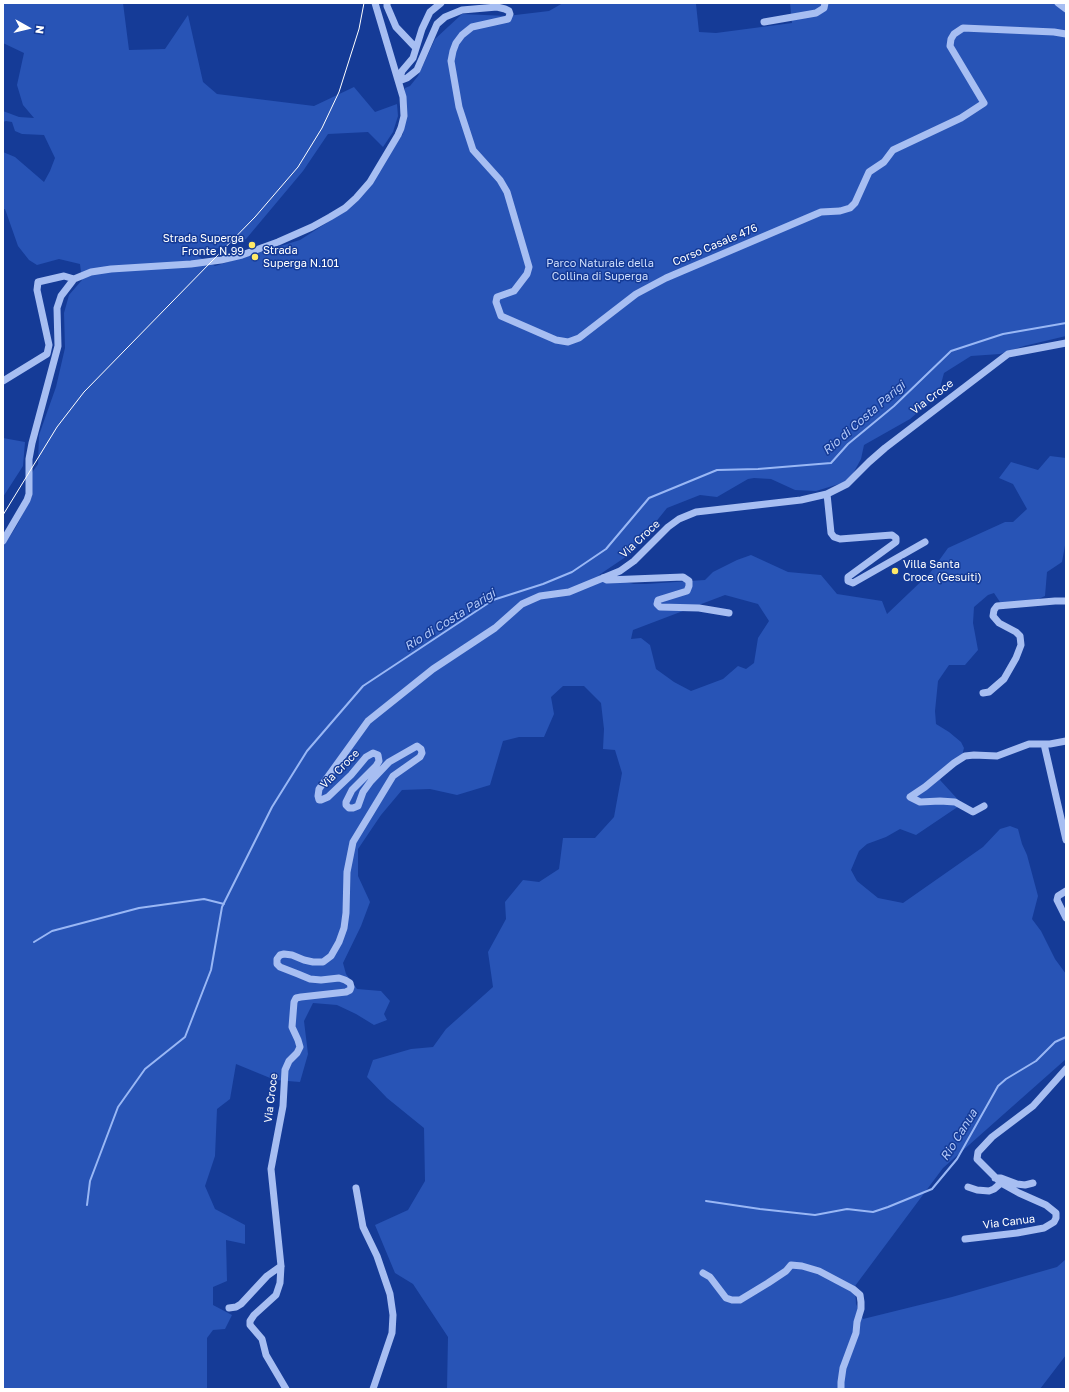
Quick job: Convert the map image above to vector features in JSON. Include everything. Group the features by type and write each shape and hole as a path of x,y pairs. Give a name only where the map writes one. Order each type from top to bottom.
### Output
{"street":[{"path":"3,540 27,500 29,494 29,459 32,443 58,346 57,308 61,296 74,279 91,272 111,269 191,264 221,260 242,255 278,242 312,227 330,217 344,208 361,193 370,182 398,135 404,116 404,102 399,81 375,3"},
{"path":"387,3 396,27 416,48"},
{"path":"399,81 402,70 413,58 422,29 430,12 441,3"},
{"path":"764,22 816,13 824,8 825,3"},
{"path":"1058,3 1066,9"},
{"name":"Corso Casale 476","path":"399,81 407,78 417,70 437,24 444,17 462,10 497,7 509,11 510,14 508,19 472,27 462,35 456,43 452,61 459,107 473,150 500,180 507,192 530,267 527,274 514,291 497,297 496,302 501,316 556,340 568,342 579,338 636,294 666,278 821,212 840,211 850,208 856,203 869,172 884,162 893,150 960,118 984,103 950,46 951,39 954,34 962,28 1054,32 1066,34"},
{"path":"3,381 47,354 48,345 37,290 38,282 64,276 74,279"},
{"name":"Via Croce","path":"286,1389 266,1355 262,1339 250,1325 251,1319 254,1315 276,1295 280,1283 281,1266 271,1169 283,1106 285,1070 289,1061 297,1053 300,1047 292,1027 294,1002 296,998 301,997 346,992 350,990 351,987 350,983 339,978 322,980 310,979 280,967 277,964 277,959 280,955 284,954 313,962 323,962 331,956 339,942 344,928 347,872 353,842 393,776 422,754 421,749 417,746 389,762 363,792 358,806 349,808 346,805 346,802 352,790 376,766 379,761 378,756 373,753 366,757 328,797 319,800 319,789 368,721 432,669 495,628 522,604 540,596 569,592 620,571 634,561 668,527 679,519 696,512 801,500 827,494 847,484 885,448 1008,354 1066,343"},
{"path":"827,494 831,533 834,537 840,540 892,535 896,538 896,542 848,577 848,581 852,583 926,542"},
{"path":"602,578 607,580 683,577 689,581 687,591 658,600 657,604 660,607 699,608 729,613"},
{"path":"983,693 989,692 1004,679 1021,646 1020,636 1016,632 999,623 994,616 994,610 997,606 1066,601"},
{"path":"984,806 973,812 955,802 940,800 920,802 910,797 965,756 997,756 1030,744 1066,741"},
{"path":"1044,744 1066,840"},
{"path":"1066,891 1058,896 1057,900 1066,918"},
{"name":"Via Canua","path":"965,1239 1017,1233 1044,1228 1054,1222 1056,1213 1046,1205 1001,1183 977,1159 978,1152 992,1137 1033,1106 1066,1069"},
{"path":"995,1178 1001,1178 1017,1184 1025,1185 1033,1183"},
{"path":"968,1187 982,1191 989,1191 1001,1183"},
{"path":"356,1188 363,1227 377,1256 390,1294 393,1315 392,1333 373,1389"},
{"path":"229,1308 236,1307 240,1304 267,1276 281,1266"},
{"path":"703,1273 710,1277 726,1298 732,1300 740,1300 786,1271 790,1266 802,1266 819,1271 853,1289 860,1295 861,1309 857,1322 856,1333 843,1368 840,1382 841,1389"}],"green space":[{"name":"Parco Naturale della Collina di Superga","path":"3,3 123,3 129,50 165,49 188,15 203,82 217,94 314,106 354,87 375,112 397,104 398,116 393,132 383,147 368,132 328,134 303,171 246,239 196,255 215,266 300,240 342,213 361,196 403,134 405,88 410,86 418,76 435,39 462,14 507,16 549,11 563,3 694,3 696,4 699,32 716,33 792,23 790,3 1066,3 1066,336 1024,346 1000,354 971,356 944,373 938,395 910,419 864,445 861,459 849,481 816,491 795,490 771,479 754,478 748,479 717,497 700,495 667,508 630,554 599,575 609,583 621,581 634,584 646,584 705,580 713,572 751,555 788,572 821,575 837,594 882,601 887,614 930,573 948,548 1005,522 1013,522 1027,509 1013,484 999,478 1011,462 1038,470 1050,456 1066,458 1066,540 1062,562 1047,572 1045,596 1021,607 1004,608 994,593 988,595 974,607 973,623 978,650 965,665 949,665 938,681 935,711 936,724 961,742 964,748 960,763 944,774 940,780 962,804 916,835 900,829 886,837 867,844 859,851 851,870 857,881 878,898 903,903 983,847 1000,829 1010,826 1018,829 1038,896 1032,919 1041,931 1055,959 1066,974 1066,1059 943,1168 855,1286 856,1304 863,1319 952,1297 1057,1267 1066,1259 1066,1355 1040,1389 447,1389 448,1337 413,1284 395,1273 375,1225 408,1210 425,1181 424,1128 387,1098 367,1077 373,1060 411,1049 433,1047 446,1029 493,987 488,952 506,919 505,902 523,880 539,882 559,869 563,838 595,838 614,817 622,773 615,750 603,749 604,729 601,703 584,686 563,686 551,697 554,714 544,737 519,737 503,741 490,785 457,795 430,789 402,790 381,815 358,849 358,876 370,902 361,926 343,963 346,974 357,989 381,991 390,1001 384,1014 387,1020 374,1025 337,1005 313,1003 304,1021 308,1054 300,1082 275,1080 236,1064 230,1099 217,1109 215,1156 205,1186 215,1209 245,1225 245,1244 226,1240 227,1281 213,1287 213,1305 232,1315 225,1329 213,1330 207,1338 207,1389 3,1389 3,547 16,527 32,496 31,474 38,464 39,435 56,387 65,348 64,313 69,295 82,280 80,264 59,259 37,265 29,260 18,246 5,209 3,209 3,152 15,157 44,182 55,158 44,135 22,134 15,131 12,122 3,122 3,111 19,117 34,118 23,105 17,85 24,53 3,43","holes":["725,595 758,604 769,621 758,638 754,663 746,669 738,666 723,679 691,691 674,682 656,669 650,645 641,638 631,639 633,630"]},
{"path":"3,438 25,442 23,466 3,497"}],"waterway":[{"name":"Rio di Costa Parigi","path":"87,1205 90,1181 118,1107 145,1069 185,1037 211,970 222,907 272,807 307,751 363,686 493,600 543,584 572,572 606,549 649,498 717,470 758,469 831,463 848,444 894,406 951,351 1003,334 1066,323"},
{"path":"34,942 52,931 139,908 204,899 224,904"},
{"name":"Rio Canua","path":"706,1201 815,1215 847,1209 873,1212 932,1189 957,1159 998,1086 1006,1079 1036,1061 1055,1042 1066,1037"}],"tram line":[{"path":"3,515 57,427 84,392 255,217 298,167 322,128 339,92 359,29 364,3"}],"place":[{"name":"Strada Superga Fronte N.99","path":"252,245"},
{"name":"Strada Superga N.101","path":"255,257"},
{"name":"Villa Santa Croce (Gesuiti)","path":"895,571"}]}
